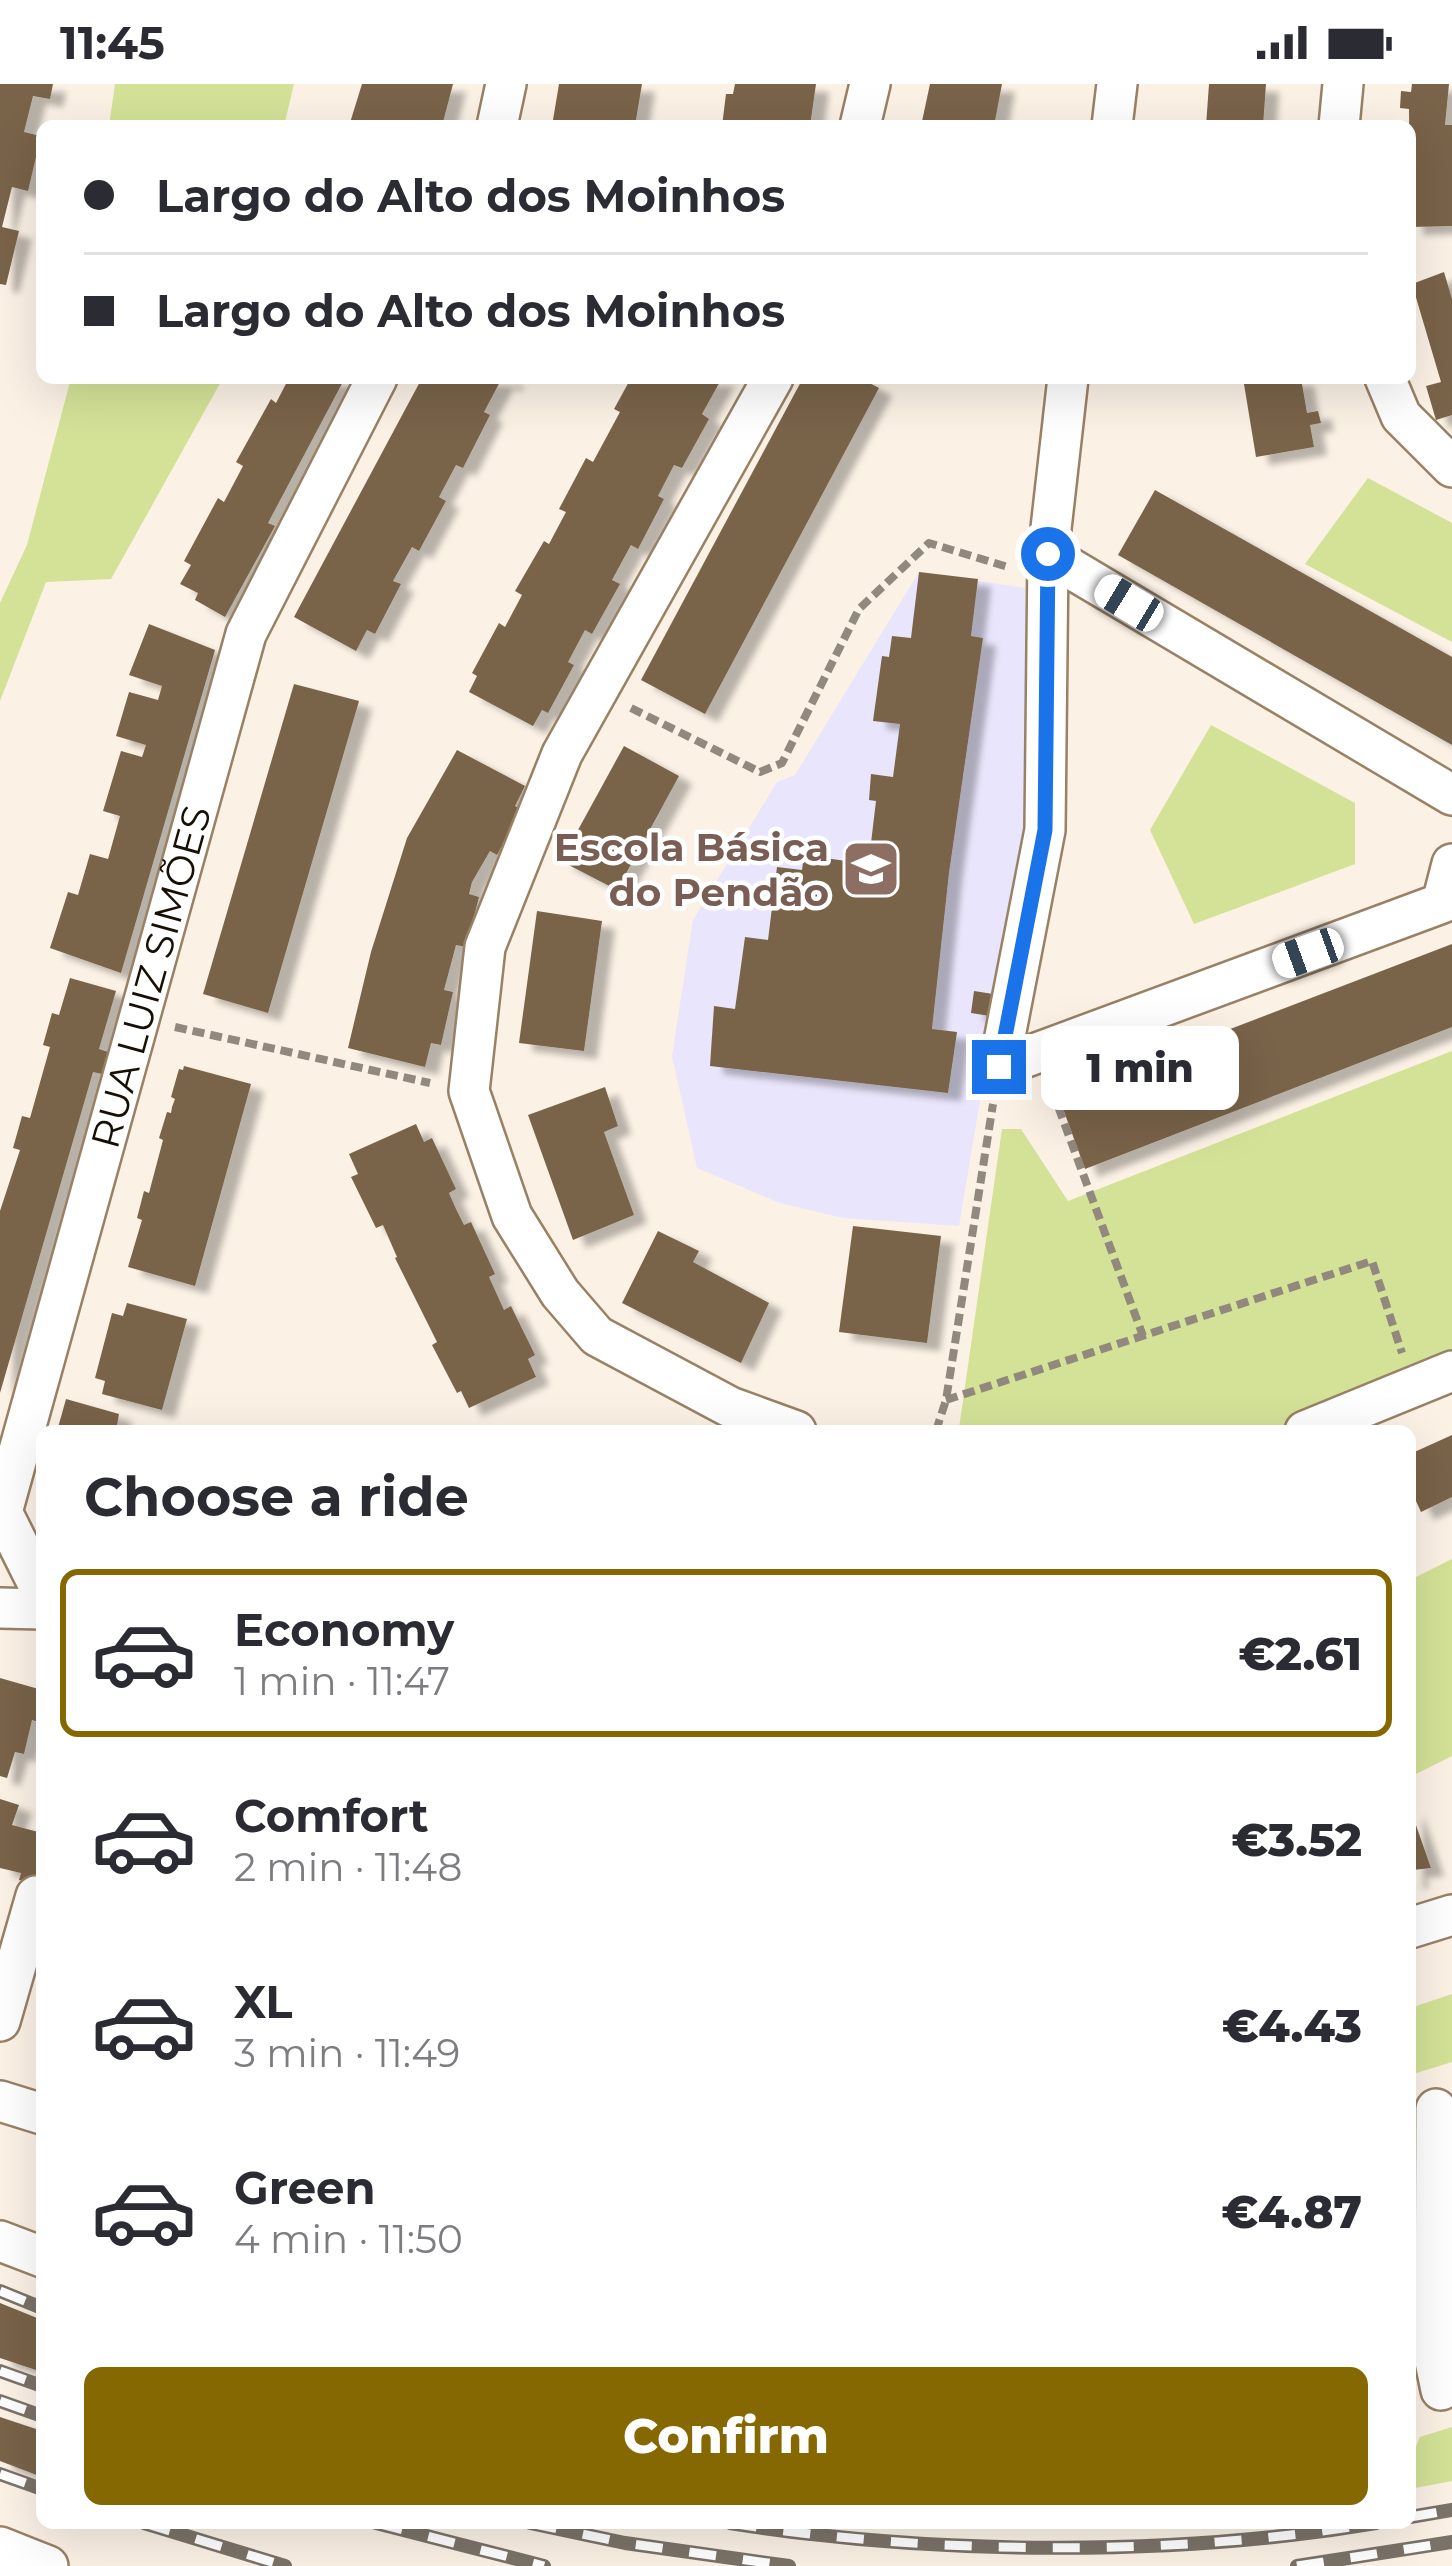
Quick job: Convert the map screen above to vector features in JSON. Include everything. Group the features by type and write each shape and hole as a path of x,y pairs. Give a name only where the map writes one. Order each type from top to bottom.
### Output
{"street":[{"path":"498,120 506,84"},
{"path":"861,120 870,84"},
{"path":"1113,120 1117,84"},
{"path":"1340,120 1343,84"},
{"name":"RUA LUIZ SIMÕES","path":"36,1580 2,1512 245,634 374,384"},
{"path":"769,384 562,754 485,947 470,1091 512,1216 560,1294 597,1336 730,1406 780,1425"},
{"path":"999,1067 1045,830 1048,567 1067,384"},
{"path":"1388,384 1402,416 1452,466"},
{"path":"1048,567 1452,795"},
{"path":"999,1067 1442,903 1452,864"},
{"path":"1319,1425 1452,1371"},
{"path":"0,1608 36,1609"},
{"path":"0,2021 36,1896"},
{"path":"1416,1926 1452,1915"},
{"path":"0,2101 36,2112"},
{"path":"1434,2392 1436,2109"},
{"path":"0,2241 36,2255"},
{"path":"0,2547 48,2566"}],"path":[{"path":"597,692 760,772 782,763 859,608 928,543 1048,567"},
{"path":"139,1019 470,1091"},
{"path":"1039,1053 1143,1336"},
{"path":"938,1425 946,1400 999,1067"},
{"path":"946,1400 1372,1262 1413,1387"}],"shaded area":[{"name":"Escola Básica do Pendão","path":"919,572 1025,588 1027,819 959,1226 843,1218 780,1203 697,1168 672,1056 693,920 777,782 795,775"}],"green space":[{"path":"115,84 294,84 285,120 110,120"},
{"path":"69,384 220,384 111,579 46,582 0,701 0,603 27,545"},
{"path":"1368,478 1452,523 1452,642 1305,564"},
{"path":"1211,725 1355,803 1355,864 1194,924 1150,830"},
{"path":"1452,1051 1452,1356 1297,1425 959,1425 1002,1129 1021,1129 1068,1201"},
{"path":"1452,1559 1452,1756 1416,1774 1416,1577"},
{"path":"1452,1994 1452,2062 1416,2073 1416,2006"},
{"path":"1452,2427 1452,2481 1416,2488 1420,2437"}],"building":[{"path":"0,84 53,84 50,99 33,96 24,132 36,135 36,157 28,191 12,187 2,227 19,231 6,285 0,284"},
{"path":"362,84 453,84 444,120 351,120"},
{"path":"559,84 642,84 636,120 553,120"},
{"path":"735,84 816,84 811,120 723,120 726,94 733,94"},
{"path":"930,84 1002,84 995,120 922,120"},
{"path":"1209,84 1266,84 1263,120 1206,120"},
{"path":"1412,84 1449,84 1445,125 1452,125 1452,226 1416,227 1416,120 1409,120 1409,109 1400,108 1401,91 1411,92"},
{"path":"1444,272 1452,299 1452,415 1436,420 1426,386 1441,382 1416,298 1416,282"},
{"path":"286,384 342,384 268,523 275,526 225,617 195,600 198,593 180,584 191,565 184,561 218,498 224,502 243,466 236,462 271,399 276,403"},
{"path":"419,384 499,384 484,412 490,415 463,468 456,465 439,497 446,501 419,551 412,547 393,581 401,584 375,634 367,630 356,651 294,617"},
{"path":"628,384 719,384 702,414 709,419 682,468 674,465 658,496 664,499 638,549 631,545 612,580 620,584 592,634 585,630 568,662 574,665 548,713 542,710 533,726 469,692 477,676 472,673 499,623 505,627 522,595 515,591 544,541 549,544 566,512 559,509 586,458 593,462 620,412 614,409"},
{"path":"800,384 871,384 879,388 705,714 641,680"},
{"path":"1244,384 1302,384 1307,413 1318,411 1321,423 1310,425 1314,447 1256,457"},
{"path":"1155,490 1452,657 1452,745 1118,555"},
{"path":"919,572 978,579 971,636 983,638 932,1029 957,1032 948,1093 710,1066 714,1006 735,1009 745,937 768,940 777,867 802,870 804,855 853,862 851,875 874,878 878,843 871,843 876,801 869,800 871,774 893,777 900,724 873,721 882,656 889,657 892,636 911,638"},
{"path":"149,624 215,650 121,973 50,948 68,892 78,895 90,854 108,859 120,816 103,811 121,751 142,757 146,745 116,736 129,692 158,700 162,686 129,675"},
{"path":"294,684 359,701 268,1013 203,994"},
{"path":"624,746 679,776 617,890 561,861"},
{"path":"457,750 525,786 515,806 522,810 497,855 490,851 472,882 469,894 479,897 466,947 456,945 444,990 453,992 441,1045 431,1043 425,1067 348,1048 371,952 407,838"},
{"path":"537,911 602,921 584,1051 519,1043"},
{"path":"1452,944 1452,1027 1085,1169 1058,1095"},
{"path":"70,978 116,991 99,1049 108,1052 102,1074 93,1072 0,1393 0,1211 20,1150 13,1148 22,1116 30,1118 50,1047 43,1045 52,1013 59,1015"},
{"path":"974,991 993,994 990,1016 971,1013"},
{"path":"184,1066 251,1084 195,1286 128,1267 142,1220 137,1218 144,1191 149,1193 163,1140 159,1138 167,1112 171,1113 179,1069"},
{"path":"605,1087 618,1126 604,1132 634,1215 573,1240 528,1115"},
{"path":"416,1124 424,1142 432,1138 456,1189 449,1193 456,1209 464,1225 471,1222 495,1274 489,1277 504,1310 511,1306 535,1355 528,1359 536,1377 469,1408 432,1345 437,1342 383,1225 376,1228 351,1177 358,1174 349,1154"},
{"path":"853,1226 941,1236 927,1343 839,1332"},
{"path":"658,1231 699,1251 693,1262 769,1303 741,1363 622,1303"},
{"path":"127,1303 187,1319 162,1410 102,1394 105,1381 95,1378 112,1313 123,1316"},
{"path":"66,1399 119,1414 117,1425 59,1425"},
{"path":"1452,1435 1452,1497 1421,1512 1416,1501 1416,1451"},
{"path":"0,1678 36,1688 36,1721 32,1720 24,1754 15,1752 7,1778 0,1776"},
{"path":"0,1799 19,1805 12,1825 36,1831 36,1884 19,1880 21,1873 0,1868"},
{"path":"1416,1825 1431,1868 1416,1870"},
{"path":"0,2303 36,2318 36,2370 0,2358"},
{"path":"0,2417 36,2429 36,2475 0,2461"}],"railway":[{"path":"0,2291 36,2306"},
{"path":"0,2371 36,2384"},
{"path":"0,2401 36,2414"},
{"path":"0,2474 36,2487"},
{"path":"1416,2516 1452,2510"},
{"path":"164,2529 285,2566"},
{"path":"399,2529 544,2566"},
{"path":"558,2529 789,2566"},
{"path":"772,2529 887,2541 1053,2548 1219,2542 1334,2529"},
{"path":"1297,2566 1452,2542"}],"place":[{"name":"Escola Básica do Pendão","path":"871,869"}],"route":[{"path":"999,1067 1045,830 1048,554"}]}
